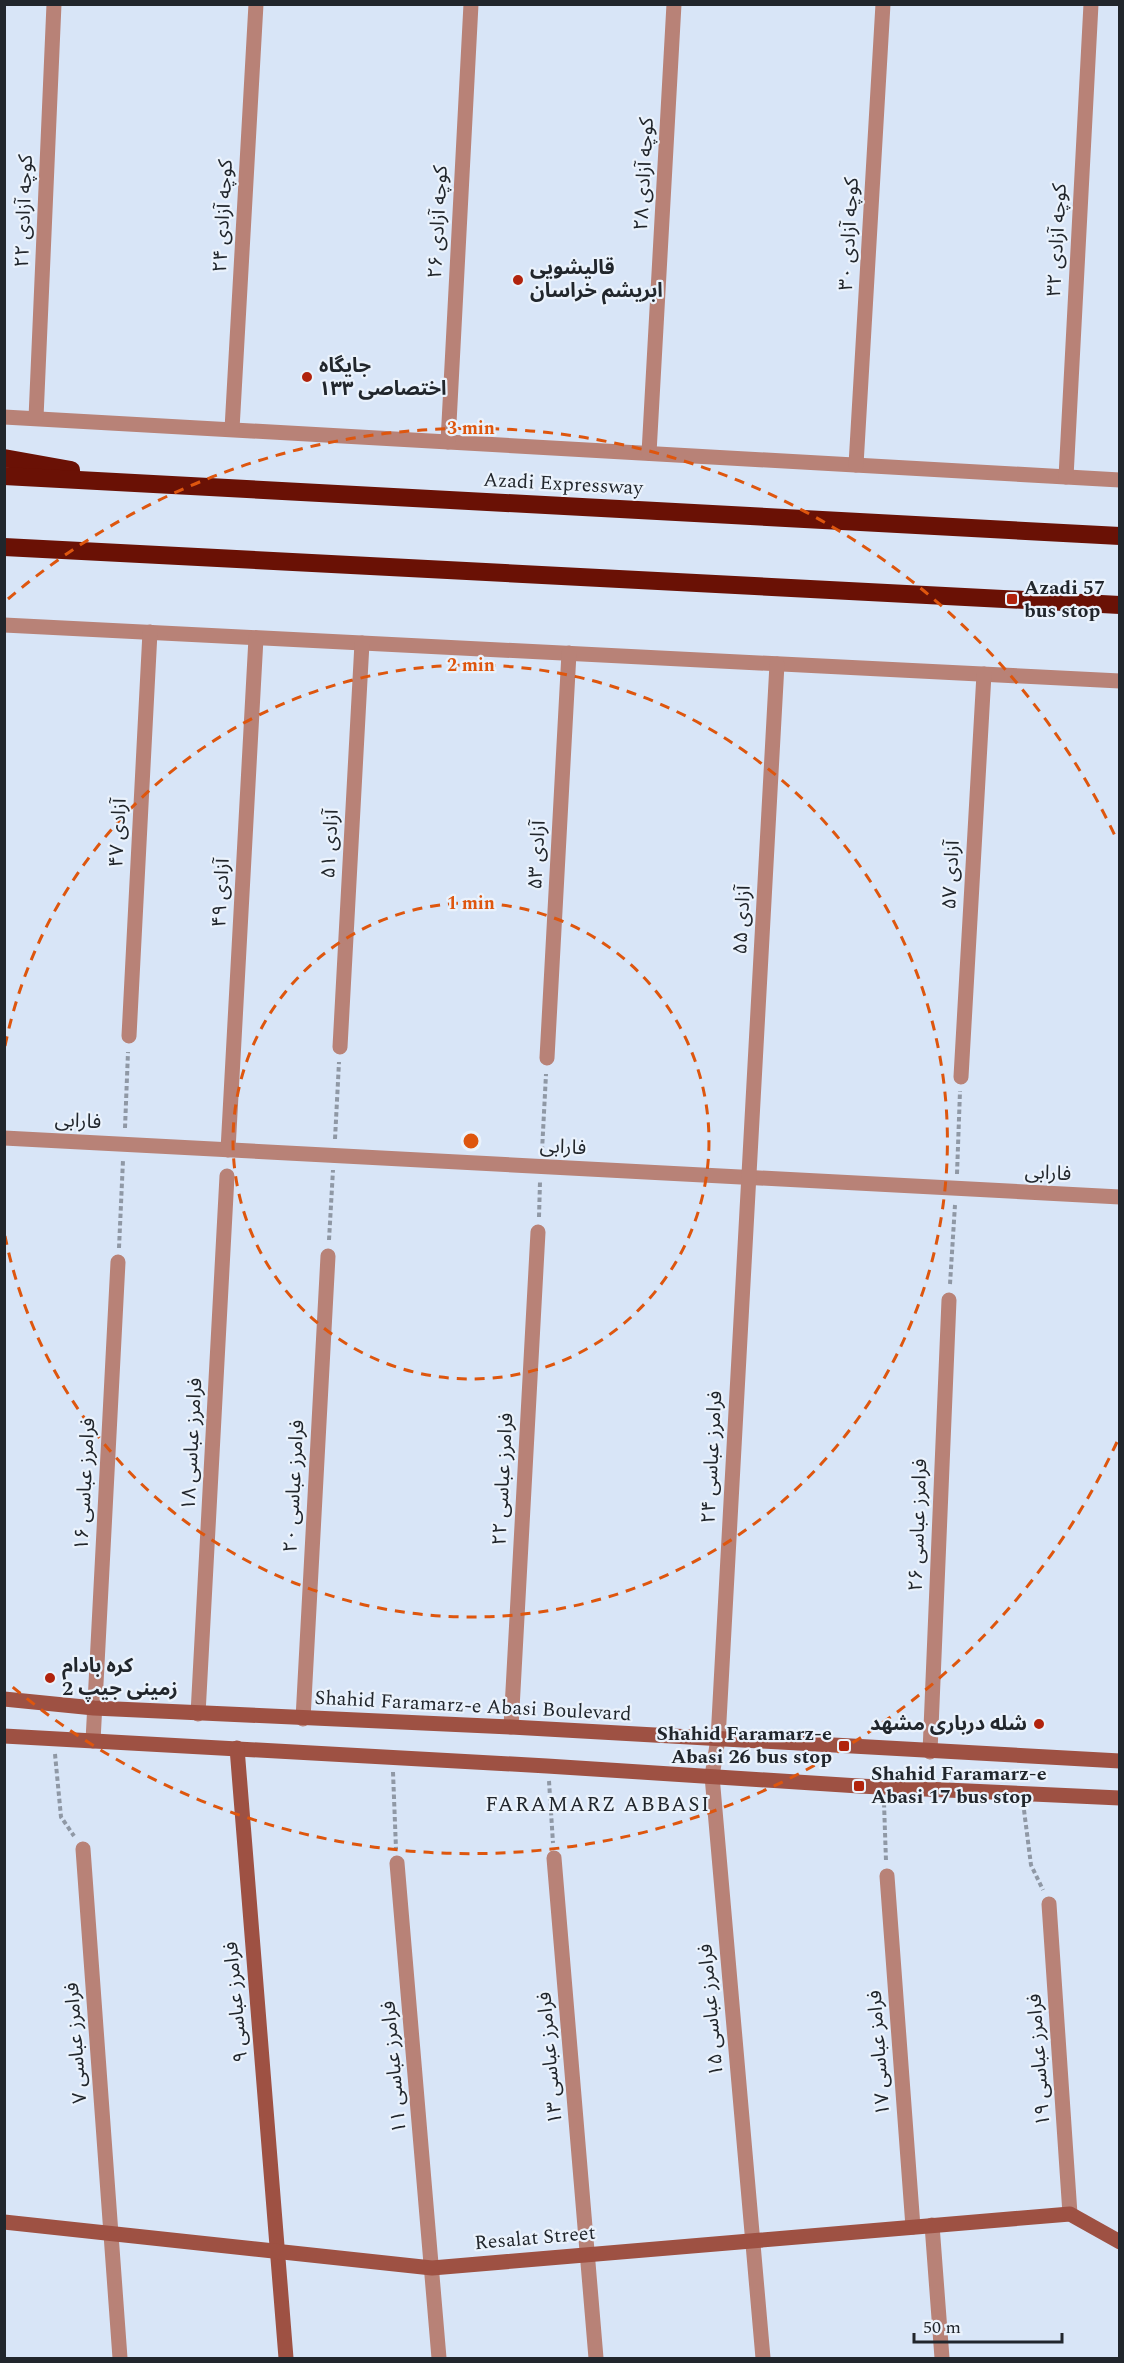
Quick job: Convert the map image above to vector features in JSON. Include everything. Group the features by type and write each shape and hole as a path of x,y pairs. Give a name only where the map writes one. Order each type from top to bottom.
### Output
{"highway":[{"path":"4,458 147,484"},
{"name":"Azadi Expressway","path":"4,476 1119,536"},
{"path":"4,547 1119,605"}],"main road":[{"name":"Shahid Faramarz-e Abasi Boulevard","path":"4,1699 94,1708 198,1714 511,1727 1119,1761"},
{"path":"4,1736 1023,1795 1119,1798"},
{"name":"فرامرز عباسی ۹","path":"237,1748 286,2358"},
{"path":"1070,2214 1119,2242"},
{"name":"Resalat Street","path":"4,2222 432,2268 1070,2214"}],"street":[{"name":"کوچه آزادی ۲۲","path":"36,418 54,4"},
{"name":"کوچه آزادی ۲۴","path":"232,429 256,4"},
{"name":"کوچه آزادی ۲۶","path":"448,442 471,4"},
{"name":"کوچه آزادی ۲۸","path":"649,453 674,4"},
{"name":"کوچه آزادی ۳۰","path":"856,465 883,4"},
{"name":"کوچه آزادی ۳۲","path":"1066,477 1091,4"},
{"path":"4,417 1119,480"},
{"path":"4,625 1119,681"},
{"name":"۴۷ آزادی","path":"129,1036 150,632"},
{"name":"۴۹ آزادی","path":"228,1150 256,638"},
{"name":"۵۱ آزادی","path":"340,1047 362,643"},
{"name":"۵۳ آزادی","path":"547,1058 569,653"},
{"name":"آزادی ۵۵","path":"749,1178 777,664"},
{"name":"آزادی ۵۷","path":"961,1077 984,674"},
{"name":"فارابی","path":"4,1138 1119,1197"},
{"name":"فرامرز عباسی ۱۸","path":"198,1714 227,1176"},
{"name":"فرامرز عباسی ۲۴","path":"712,1776 718,1739 749,1178"},
{"name":"فرامرز عباسی ۲۲","path":"511,1727 538,1232"},
{"name":"فرامرز عباسی ۲۰","path":"303,1719 328,1256"},
{"name":"فرامرز عباسی ۱۶","path":"93,1741 118,1262"},
{"name":"فرامرز عباسی ۲۶","path":"930,1752 949,1300"},
{"name":"فرامرز عباسی ۱۵","path":"712,1776 763,2358"},
{"name":"فرامرز عباسی ۷","path":"83,1849 120,2358"},
{"name":"فرامرز عباسی ۱۳","path":"554,1858 596,2358"},
{"name":"فرامرز عباسی ۱۱","path":"397,1863 439,2358"},
{"name":"فرامز عباسی ۱۷","path":"887,1876 913,2227"},
{"name":"فرامرز عباسی ۱۹","path":"1050,1904 1070,2214"},
{"path":"932,2225 942,2358"}],"path":[{"path":"538,1232 547,1058"},
{"path":"53,1739 61,1817 83,1849"},
{"path":"393,1757 397,1863"},
{"path":"547,1766 554,1858"},
{"path":"884,1787 887,1876"},
{"path":"1023,1795 1031,1865 1050,1904"}],"place":[{"name":"قالیشویی ابریشم خراسان","path":"518,280"},
{"name":"جایگاه اختصاصی ۱۳۳","path":"307,377"},
{"name":"Azadi 57 bus stop","path":"1012,599"},
{"name":"کره بادام زمینی جیپ 2","path":"50,1678"},
{"name":"شله درباری مشهد","path":"1039,1724"},
{"name":"Shahid Faramarz-e Abasi 26 bus stop","path":"844,1746"},
{"name":"Shahid Faramarz-e Abasi 17 bus stop","path":"859,1786"}],"district":[{"name":"FARAMARZ ABBASI","path":"598,1805"}]}
